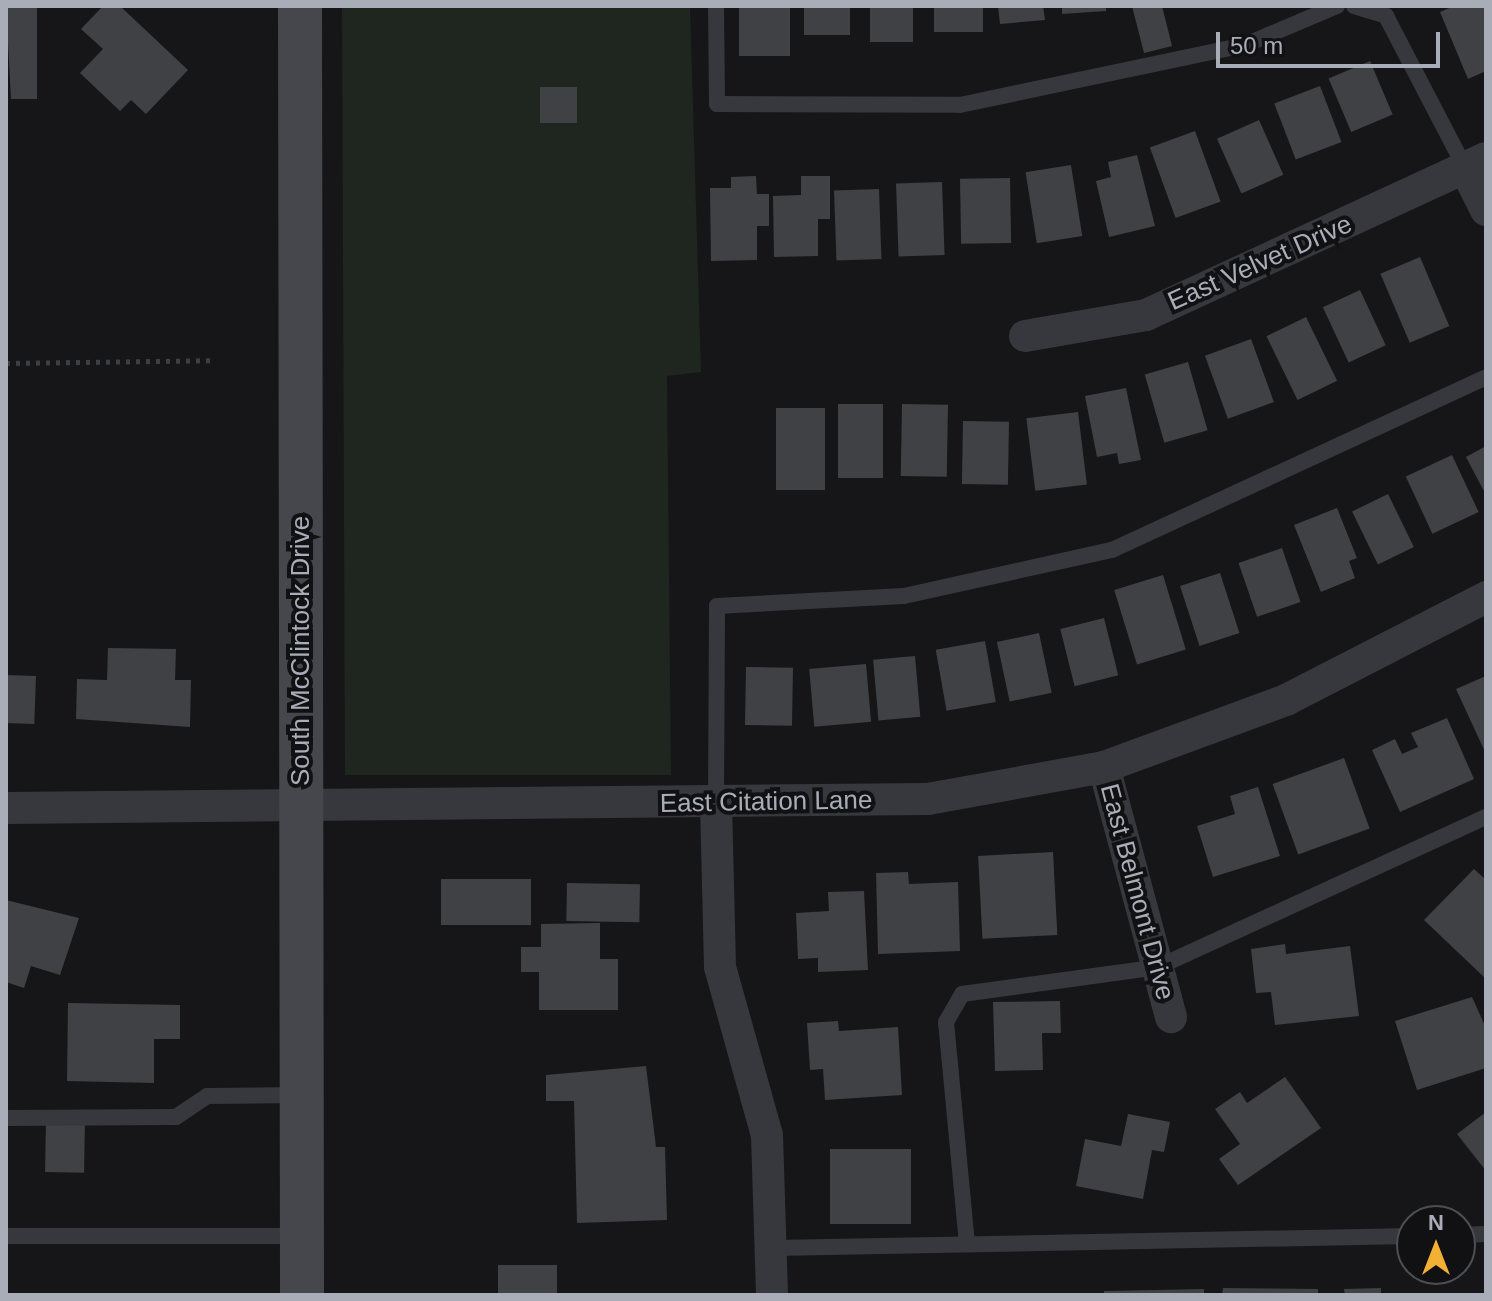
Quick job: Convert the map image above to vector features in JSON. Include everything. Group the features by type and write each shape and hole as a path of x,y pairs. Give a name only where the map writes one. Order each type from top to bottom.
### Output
{"main road":[{"name":"South McClintock Drive","path":"300,6 302,1295"}],"street":[{"path":"1476,163 1486,210"},
{"name":"East Velvet Drive","path":"1025,336 1146,315 1476,163"},
{"name":"East Citation Lane","path":"6,808 301,810 928,799 1104,767 1286,700 1486,597"},
{"name":"East Belmont Drive","path":"1104,767 1171,1017"},
{"path":"716,803 720,967 767,1135 773,1248 772,1295"}],"lane":[{"path":"716,6 717,104 930,105 960,105 1245,45 1337,6"},
{"path":"1354,6 1386,16 1476,163"},
{"path":"716,803 717,606 904,596 1112,550 1486,377"},
{"path":"967,1244 946,1022 962,994 1158,967 1486,817"},
{"path":"6,1118 176,1117 207,1096 302,1095"},
{"path":"6,1236 302,1236"},
{"path":"773,1248 1396,1236"}],"path":[{"path":"6,363 211,360"}],"shaded area":[{"path":"342,6 690,6 701,372 667,376 671,775 345,775"}],"building":[{"path":"6,6 37,6 37,99 11,99"},
{"path":"103,6 120,6 188,70 146,114 131,100 120,111 80,73 103,49 81,29"},
{"path":"739,6 790,6 790,56 739,56"},
{"path":"804,6 850,6 850,35 804,35"},
{"path":"870,6 913,6 913,42 870,42"},
{"path":"934,6 983,6 983,32 934,32"},
{"path":"998,6 1043,6 1045,20 1000,24"},
{"path":"1062,6 1106,6 1106,11 1062,14"},
{"path":"1132,6 1162,6 1172,46 1144,53"},
{"path":"1454,6 1486,8 1486,71 1468,79 1440,12"},
{"path":"1370,61 1393,114 1351,132 1329,79"},
{"path":"1320,86 1342,142 1296,160 1274,104"},
{"path":"540,87 577,87 577,123 540,123"},
{"path":"1259,120 1283,175 1241,194 1217,139"},
{"path":"1195,131 1221,201 1176,218 1150,147"},
{"path":"1137,155 1155,226 1109,237 1096,181 1111,177 1108,162"},
{"path":"1071,165 1082,236 1037,243 1026,172"},
{"path":"756,176 757,194 769,194 769,226 757,226 757,260 711,261 710,188 731,188 731,177"},
{"path":"801,176 830,176 830,219 818,219 818,256 774,257 773,196 801,195"},
{"path":"1010,178 1011,243 961,244 960,179"},
{"path":"942,182 945,255 899,257 896,184"},
{"path":"879,189 881,259 836,261 834,191"},
{"path":"1420,257 1449,326 1410,343 1380,274"},
{"path":"1360,290 1386,345 1349,363 1323,307"},
{"path":"1306,317 1337,381 1298,400 1266,336"},
{"path":"1251,339 1274,402 1228,419 1205,356"},
{"path":"1188,362 1208,430 1164,443 1145,374"},
{"path":"1126,388 1141,460 1119,464 1117,453 1097,457 1085,396"},
{"path":"838,404 883,404 883,478 838,478"},
{"path":"902,404 948,405 947,477 901,476"},
{"path":"776,408 825,408 825,490 776,490"},
{"path":"1078,412 1087,484 1035,491 1026,418"},
{"path":"963,421 1009,422 1008,485 962,484"},
{"path":"1486,446 1486,495 1466,457"},
{"path":"1452,455 1479,512 1432,534 1406,477"},
{"path":"1388,494 1414,547 1378,565 1352,512"},
{"path":"1337,508 1357,558 1349,561 1355,578 1321,592 1294,525"},
{"path":"1282,548 1301,602 1257,617 1239,563"},
{"path":"1220,573 1239,633 1200,646 1180,586"},
{"path":"1163,575 1186,650 1137,665 1114,590"},
{"path":"1104,618 1118,675 1075,686 1060,629"},
{"path":"1039,633 1052,693 1010,702 997,642"},
{"path":"985,641 996,702 947,711 936,650"},
{"path":"108,648 176,649 175,680 191,680 190,727 76,719 77,679 107,680"},
{"path":"915,656 920,717 878,720 873,660"},
{"path":"866,664 871,722 814,727 809,669"},
{"path":"746,667 793,668 792,726 745,725"},
{"path":"6,675 36,676 34,724 6,723"},
{"path":"1486,676 1486,754 1456,689"},
{"path":"1447,718 1474,779 1400,812 1372,750 1395,739 1402,754 1418,747 1411,733"},
{"path":"1344,758 1370,828 1298,854 1273,784"},
{"path":"1258,787 1280,856 1213,877 1197,826 1235,814 1230,796"},
{"path":"1053,852 1057,935 982,939 978,856"},
{"path":"1474,869 1486,880 1486,979 1424,920"},
{"path":"908,872 909,884 958,882 960,951 878,954 876,873"},
{"path":"441,879 531,879 531,925 441,925"},
{"path":"567,883 640,884 639,922 566,921"},
{"path":"864,891 868,970 818,972 818,958 798,959 796,913 829,911 828,892"},
{"path":"6,900 79,918 60,975 31,966 24,988 6,982"},
{"path":"600,923 600,959 618,959 618,1010 539,1010 539,972 521,972 521,947 541,947 541,924"},
{"path":"1285,944 1286,954 1350,946 1359,1016 1275,1025 1271,992 1256,993 1251,949"},
{"path":"1472,997 1486,1028 1486,1068 1417,1090 1395,1021"},
{"path":"1060,1001 1061,1033 1042,1033 1043,1070 995,1071 993,1002"},
{"path":"68,1003 180,1005 180,1039 154,1039 154,1083 67,1081"},
{"path":"838,1021 839,1031 898,1027 902,1095 825,1100 823,1069 810,1070 807,1023"},
{"path":"646,1066 656,1147 665,1147 667,1220 577,1223 574,1101 546,1101 546,1075"},
{"path":"1285,1077 1321,1128 1238,1185 1219,1159 1240,1144 1215,1109 1240,1092 1247,1103"},
{"path":"1486,1112 1486,1171 1457,1134"},
{"path":"1128,1114 1170,1122 1164,1152 1152,1150 1143,1199 1076,1186 1085,1139 1121,1146"},
{"path":"46,1119 85,1120 84,1173 45,1172"},
{"path":"830,1149 911,1149 911,1224 830,1224"},
{"path":"498,1265 557,1265 557,1295 498,1295"},
{"path":"1223,1288 1318,1289 1318,1295 1222,1295"},
{"path":"1381,1288 1381,1295 1345,1295 1344,1289"},
{"path":"1204,1289 1204,1295 1104,1295 1104,1291"}]}
